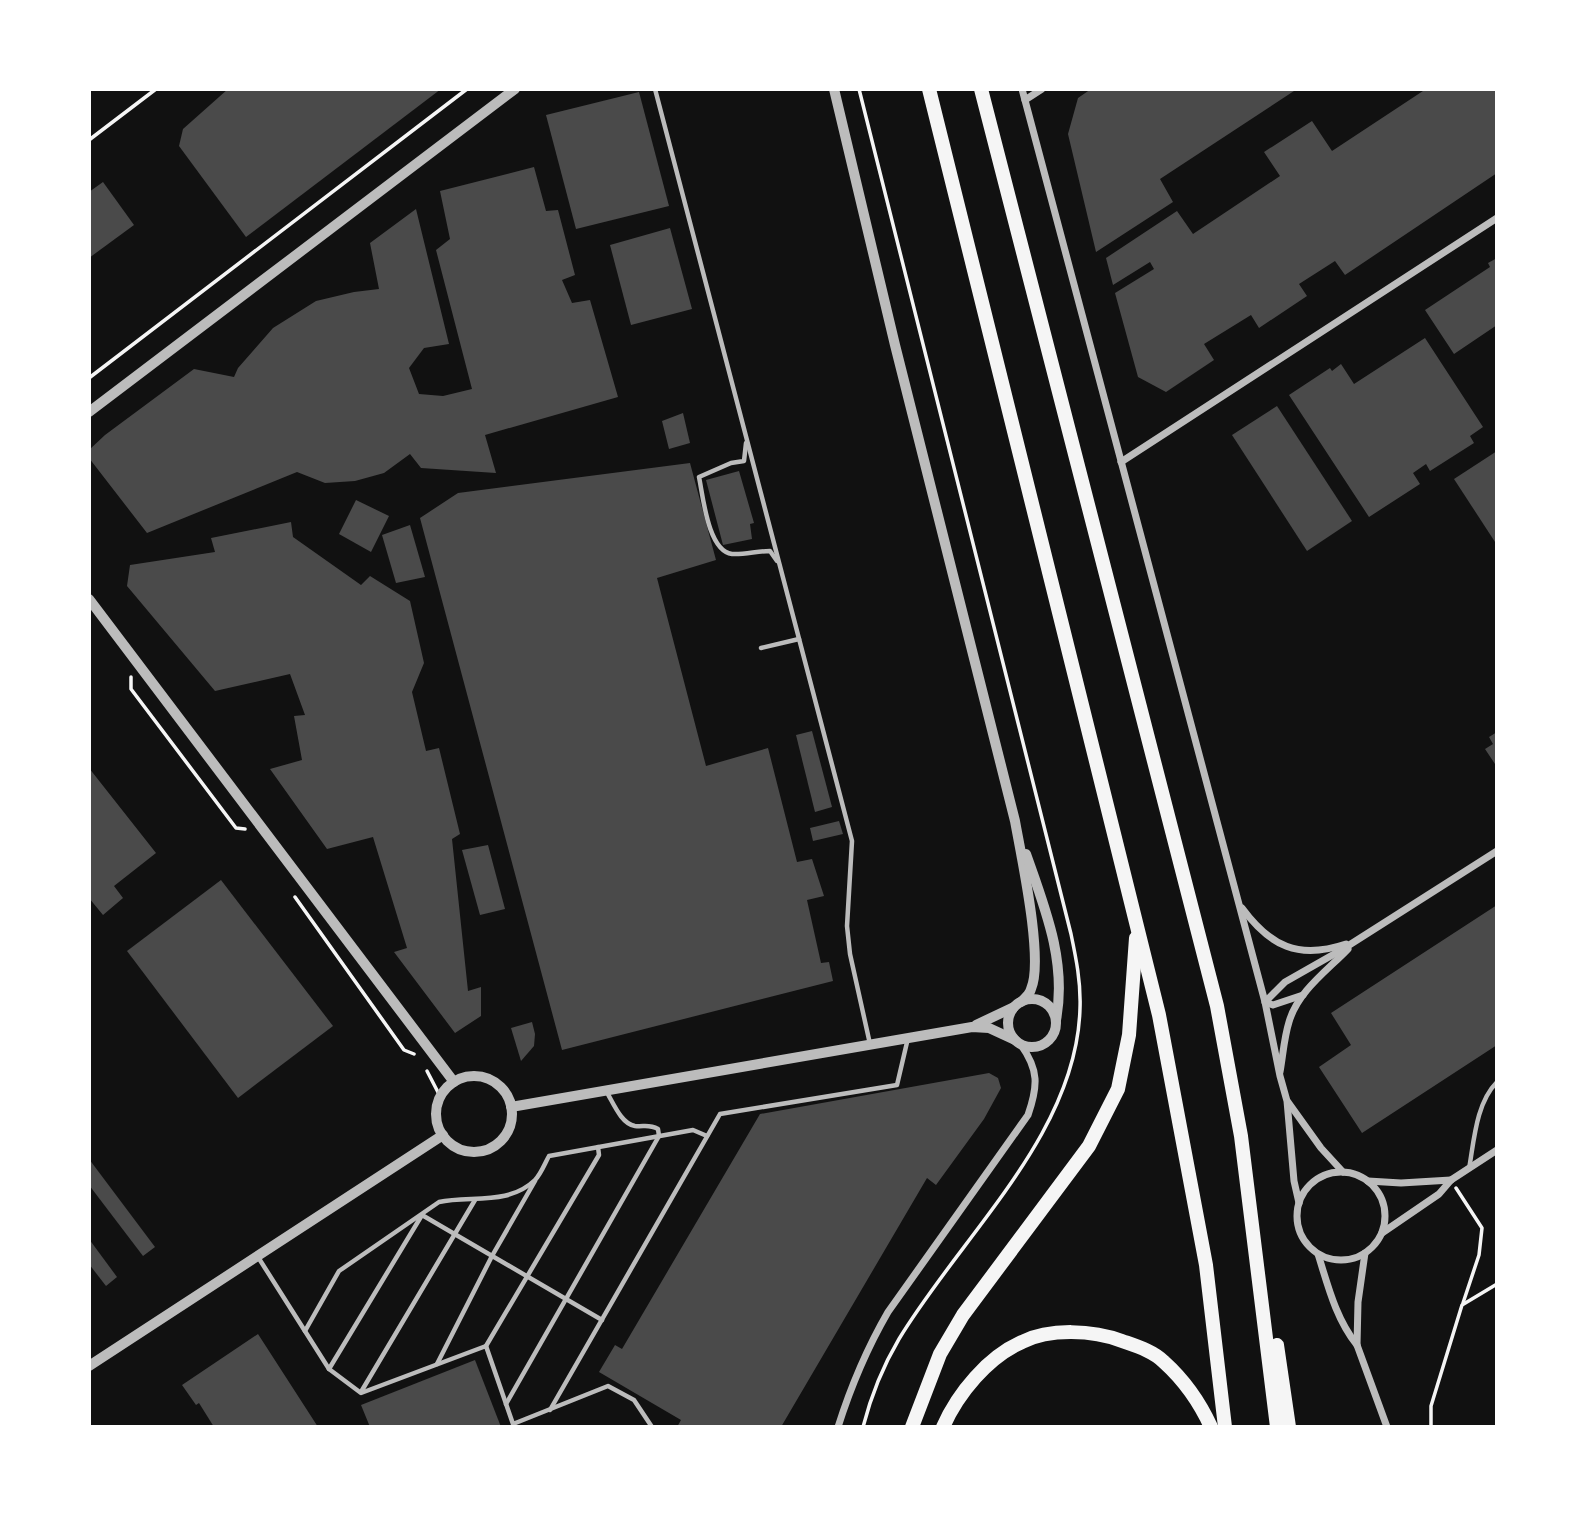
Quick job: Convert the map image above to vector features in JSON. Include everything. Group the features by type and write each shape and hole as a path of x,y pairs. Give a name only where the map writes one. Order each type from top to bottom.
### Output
{"highway":[{"path":"929,89 1159,1015 1206,1265 1225,1427"},
{"path":"981,89 1217,1006 1250,1146 1289,1427"},
{"path":"912,1427 940,1354 963,1315 1089,1146 1118,1089 1129,1035 1137,922"},
{"path":"1217,1006 1241,1136 1277,1427"},
{"path":"943,1427 949,1413 996,1358 1023,1341 1050,1335 1086,1333 1113,1338 1142,1348 1163,1361 1200,1404 1211,1427"}],"street":[{"path":"89,412 515,89"},
{"path":"1022,89 1265,1002 1287,1101 1294,1181 1299,1203 1297,1219 1302,1236 1318,1254 1331,1297 1346,1331 1357,1345 1387,1427"},
{"path":"1025,100 1042,89"},
{"path":"834,90 1015,821 1028,891 1035,973 1031,990 1009,1019 1009,1028 1032,1061 1035,1072 1035,1095 1028,1115 887,1312 852,1382 838,1427"},
{"path":"1121,462 1497,218"},
{"path":"89,599 454,1082"},
{"path":"511,1107 972,1027 989,1028 1018,1042 1037,1047 1045,1044 1053,1035 1056,1020 1059,963 1041,895 1015,821"},
{"path":"1265,1002 1285,982 1356,941 1497,851"},
{"path":"1238,902 1266,936 1284,946 1316,951 1356,941"},
{"path":"1280,1076 1289,1022 1303,995 1356,941"},
{"path":"1265,1002 1273,1005 1303,995"},
{"path":"972,1027 1030,1000 1045,1003 1056,1020"},
{"path":"474,1076 494,1082 502,1089 511,1107 511,1122 505,1136 495,1147 469,1152 450,1144 443,1135 436,1113 441,1098 454,1082 474,1076"},
{"path":"1287,1101 1321,1148 1343,1172"},
{"path":"89,1366 443,1135"},
{"path":"1381,1234 1439,1194 1451,1180 1497,1150"},
{"path":"1299,1203 1315,1181 1327,1174 1343,1172 1368,1181 1381,1196 1385,1211 1381,1234 1376,1244 1365,1253 1349,1259 1335,1260 1318,1254"},
{"path":"1368,1181 1401,1183 1451,1180"},
{"path":"1357,1345 1358,1302 1365,1253"}],"lane":[{"path":"655,89 852,841 847,926 850,954 871,1045"},
{"path":"746,435 744,461 731,463 699,477 711,532 719,548 731,554 770,551 780,566"},
{"path":"761,648 799,639"},
{"path":"550,1410 720,1114 897,1085 908,1038"},
{"path":"1469,1169 1482,1106 1488,1091 1497,1082"},
{"path":"506,1404 564,1298 659,1136 658,1129 651,1125 635,1126 626,1122 605,1090"},
{"path":"437,1364 492,1256 549,1156 693,1130 707,1136"},
{"path":"361,1392 486,1346 599,1155 598,1147"},
{"path":"305,1331 339,1271 439,1202 511,1194 535,1180"},
{"path":"361,1392 475,1200"},
{"path":"422,1215 602,1320"},
{"path":"329,1369 422,1215"},
{"path":"258,1256 329,1369 361,1392"},
{"path":"486,1346 513,1424 608,1386 634,1400 652,1427"}],"path":[{"path":"89,140 156,89"},
{"path":"89,378 467,89"},
{"path":"859,89 1071,934 1079,973 1080,1009 1074,1053 1059,1100 1028,1158 899,1339 870,1397 863,1427"},
{"path":"125,669 132,679 131,689 236,828 244,828 252,839"},
{"path":"292,894 404,1050 414,1053 441,1098"},
{"path":"1431,1427 1431,1406 1479,1255 1482,1228 1451,1180"},
{"path":"1462,1305 1497,1284"}],"building":[{"path":"228,89 441,89 246,237 179,146 183,129"},
{"path":"1091,89 1297,89 1160,179 1173,202 1096,252 1068,134 1078,98"},
{"path":"1426,89 1497,89 1497,173 1345,275 1335,261 1299,284 1307,296 1259,328 1251,315 1204,344 1214,360 1166,392 1138,377 1115,293 1154,269 1150,262 1113,285 1106,258 1177,211 1193,234 1280,176 1264,152 1312,121 1332,151"},
{"path":"639,92 669,206 576,229 546,115"},
{"path":"534,167 546,211 558,210 575,275 562,280 572,303 590,300 618,397 485,435 496,473 421,468 410,454 384,473 355,481 325,483 297,472 147,533 89,458 89,450 105,435 194,369 234,377 238,368 273,328 316,301 379,289 370,243 416,209 449,344 424,348 409,368 419,394 443,396 472,389 436,250 450,239 440,191"},
{"path":"103,182 134,225 89,258 89,192"},
{"path":"670,228 692,309 631,325 610,245"},
{"path":"1497,258 1497,325 1454,354 1425,310 1490,267 1488,263"},
{"path":"1425,338 1483,427 1470,436 1474,443 1430,471 1426,464 1413,473 1420,484 1369,517 1289,395 1330,368 1332,371 1341,364 1354,384"},
{"path":"1277,406 1352,521 1307,551 1232,435"},
{"path":"683,413 690,443 669,449 662,421"},
{"path":"1497,451 1497,545 1454,479"},
{"path":"690,463 716,560 657,578 706,766 768,748 797,862 812,859 824,896 807,900 821,963 829,962 833,981 562,1050 420,518 458,493"},
{"path":"739,471 754,523 750,524 752,539 723,545 706,480"},
{"path":"356,500 389,516 371,552 339,534"},
{"path":"291,522 293,537 361,585 370,576 410,601 424,663 412,692 426,751 439,748 460,834 452,839 468,991 481,987 481,1016 455,1033 394,952 407,948 373,837 327,849 270,769 302,760 294,716 305,715 290,674 215,691 127,586 130,565 215,552 211,538"},
{"path":"410,525 425,577 396,583 382,535"},
{"path":"812,731 832,807 815,812 796,735"},
{"path":"1497,732 1497,767 1485,749 1493,744 1489,737"},
{"path":"89,768 156,853 114,886 123,898 103,915 89,898"},
{"path":"839,821 843,834 813,841 810,828"},
{"path":"488,845 505,909 480,915 462,850"},
{"path":"221,880 333,1026 238,1098 127,951"},
{"path":"1497,905 1497,1045 1362,1133 1319,1067 1351,1045 1331,1013"},
{"path":"532,1022 534,1046 521,1061 511,1028"},
{"path":"989,1073 998,1078 1001,1088 984,1119 936,1185 927,1178 781,1427 677,1427 681,1420 599,1372 615,1345 622,1349 760,1114"},
{"path":"89,1159 155,1247 143,1256 89,1185"},
{"path":"89,1239 117,1277 106,1286 89,1264"},
{"path":"258,1334 318,1427 214,1427 199,1403 196,1405 182,1385"},
{"path":"475,1360 501,1427 370,1427 361,1405"}]}
